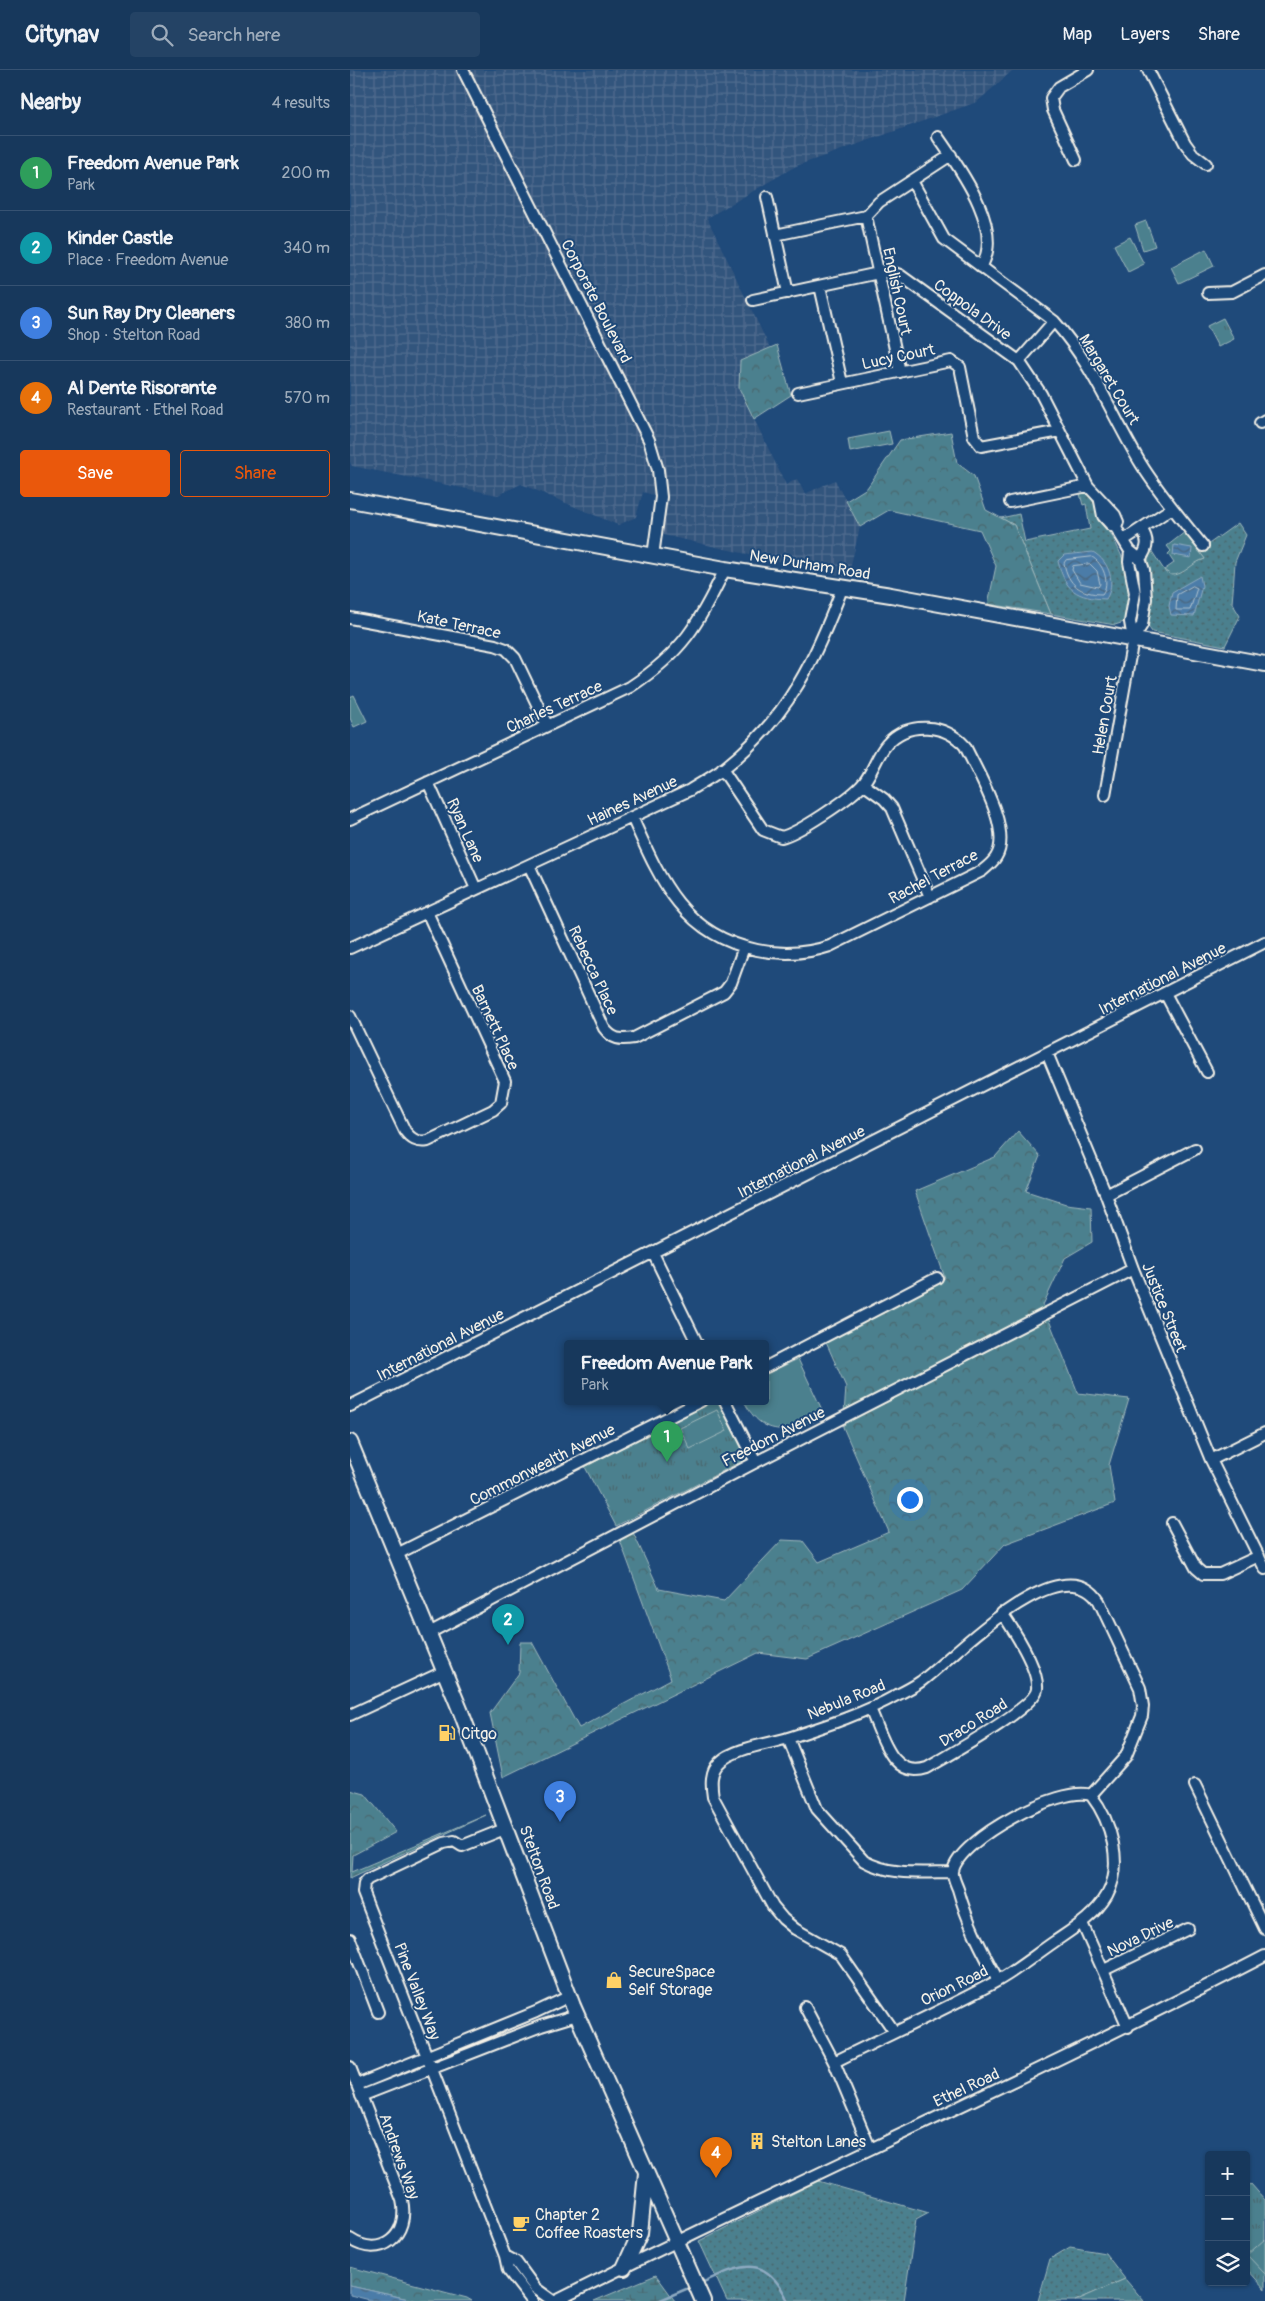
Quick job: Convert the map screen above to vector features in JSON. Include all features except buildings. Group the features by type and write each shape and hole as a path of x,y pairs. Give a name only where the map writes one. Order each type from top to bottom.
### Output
{"main road":[{"name":"New Durham Road","path":"350,500 724,569 843,586 1265,664"},
{"name":"Stelton Road","path":"350,1442 445,1671 507,1828 577,2015 701,2296"},
{"path":"624,2268 640,2233 646,2173"}],"street":[{"name":"Corporate Boulevard","path":"463,70 649,440 658,470 661,497 653,556"},
{"path":"1076,160 1053,110 1051,98 1058,87 1088,70"},
{"path":"1148,70 1185,143 1193,154 1206,164"},
{"path":"938,137 972,186 979,203 989,250 981,267"},
{"path":"775,235 866,216 879,202 951,155"},
{"name":"Margaret Court","path":"912,181 944,239 1054,322 1091,370 1142,465 1172,508 1204,546"},
{"path":"767,197 788,293"},
{"name":"English Court","path":"866,216 880,273 900,372"},
{"name":"Coppola Drive","path":"753,300 880,273 894,272 900,275 1019,361 1041,394 1088,486 1100,501 1110,507 1116,515 1118,522 1116,528 1130,552 1140,559"},
{"path":"1208,293 1232,292 1265,275"},
{"path":"820,286 842,384"},
{"path":"1019,361 1054,322"},
{"name":"Lucy Court","path":"798,393 946,362 956,363 962,372 974,437 980,446 1060,431"},
{"path":"1010,502 1088,486"},
{"path":"1124,540 1142,530 1172,508"},
{"path":"1133,639 1142,625 1146,599 1144,570 1140,559 1144,554 1147,541 1142,530"},
{"name":"Coppola Drive","path":"1130,552 1129,562 1135,593 1130,622 1133,639"},
{"name":"Charles Terrace","path":"350,818 630,687 657,670 691,634 704,614 724,569"},
{"name":"Haines Avenue","path":"350,948 690,790 722,769 758,737 785,706 807,672 823,640 843,586"},
{"name":"Kate Terrace","path":"350,618 495,644 506,649 515,658 547,725"},
{"name":"Helen Court","path":"1105,795 1133,639"},
{"name":"Rachel Terrace","path":"632,817 653,863 681,906 696,923 716,937 744,947 768,952 812,952 830,946 982,870 996,858 1001,843 997,818 965,746 958,737 936,728 923,728 899,734 887,744 863,784 802,829 781,837 763,830 722,769"},
{"name":"Ryan Lane","path":"428,782 476,889"},
{"path":"863,784 884,799 892,808 930,897"},
{"name":"Rebecca Place","path":"529,865 604,1028 611,1037 620,1040 634,1038 724,992 732,983 744,947"},
{"name":"Barnett Place","path":"350,1016 404,1131 411,1139 420,1142 428,1141 493,1110 501,1103 506,1081 427,912"},
{"name":"International Avenue","path":"350,1406 1265,942"},
{"path":"1165,993 1207,1072"},
{"name":"Justice Street","path":"1047,1053 1106,1195 1133,1269 1211,1460 1265,1569"},
{"path":"1106,1195 1195,1148"},
{"path":"653,1253 696,1340"},
{"name":"Freedom Avenue","path":"429,1633 756,1462 1133,1269"},
{"path":"769,1365 936,1278"},
{"name":"Commonwealth Avenue","path":"397,1554 693,1405"},
{"path":"728,1405 756,1462"},
{"path":"1211,1460 1265,1433"},
{"path":"1172,1523 1196,1568 1203,1574 1220,1574 1259,1556"},
{"name":"Nebula Road","path":"894,2031 841,1956 795,1929 773,1907 713,1797 712,1778 714,1770 726,1757 788,1738 870,1709 920,1682 1002,1613 1030,1595 1064,1586 1086,1589 1094,1594 1099,1601 1140,1688 1143,1706 1142,1716 1126,1756 1091,1795"},
{"name":"Draco Road","path":"870,1709 892,1759 900,1767 913,1771 927,1768 1017,1712 1033,1698 1037,1683 1017,1635 1002,1613"},
{"path":"350,1715 445,1671"},
{"path":"788,1738 817,1809 864,1861 874,1867 896,1872 953,1872"},
{"path":"1195,1785 1265,1929"},
{"path":"998,1980 968,1923 953,1872 965,1851 1019,1813 1044,1802 1077,1793 1091,1795 1097,1803 1113,1845 1115,1870 1107,1895 1082,1923 1128,2026"},
{"name":"Pine Valley Way","path":"507,1828 462,1846 454,1842 444,1843 368,1879 364,1883 365,1899 506,2256 508,2270 532,2301"},
{"name":"Orion Road","path":"834,2062 998,1980 1082,1923"},
{"name":"Nova Drive","path":"1104,1970 1188,1929"},
{"path":"350,1939 378,2012"},
{"name":"Ethel Road","path":"555,2301 870,2148 1128,2026 1265,1956"},
{"path":"357,2084 536,2012 570,1996"},
{"path":"805,2007 834,2062 870,2148"},
{"path":"361,2096 541,2026 577,2015"},
{"name":"Andrews Way","path":"350,2067 402,2200 404,2216 403,2224 397,2235 382,2246 368,2247 350,2239"},
{"name":"Pine Valley Way","path":"506,2256 516,2262 535,2288 555,2301"}],"shaded area":[{"path":"350,70 1013,70 977,102 796,166 707,218 770,348 740,361 739,388 786,485 797,479 805,494 835,480 860,527 848,577 659,534 664,498 643,492 636,517 618,525 521,484 498,495 352,466 350,462"}],"green space":[{"path":"1146,221 1155,246 1143,250 1135,225"},
{"path":"1130,237 1144,264 1128,272 1114,245"},
{"path":"1206,249 1214,266 1179,283 1171,267"},
{"path":"1223,318 1234,339 1218,347 1207,326"},
{"path":"777,345 791,395 754,419 739,388 740,361"},
{"path":"889,431 892,444 850,452 848,439"},
{"path":"951,432 957,463 974,476 986,510 1014,525 1051,614 988,604 996,566 980,530 889,510 860,527 846,501 867,488 900,440"},
{"path":"1083,491 1090,496 1115,541 1127,573 1130,590 1129,606 1124,622 1115,625 1051,614 1014,525 1001,518 1019,514 1025,542 1090,529 1086,504 1083,505 1080,494"},
{"path":"1238,523 1246,535 1235,562 1232,603 1240,616 1225,646 1152,632 1148,625 1145,605 1147,568 1151,550 1166,573 1205,559 1199,551"},
{"path":"1185,532 1205,559 1176,575 1171,575 1164,570 1174,563 1168,554 1171,551 1167,546"},
{"path":"1137,563 1143,587 1137,622 1139,596 1135,566"},
{"path":"354,695 367,721 354,727 350,718 350,697"},
{"path":"1018,1131 1040,1156 1026,1191 1066,1204 1091,1207 1092,1242 1065,1258 1043,1305 1078,1393 1129,1399 1109,1465 1115,1503 1005,1544 962,1590 807,1659 758,1653 503,1777 490,1713 519,1673 520,1642 532,1642 579,1728 671,1679 618,1535 631,1528 659,1589 724,1601 782,1540 803,1541 819,1562 889,1532 843,1427 846,1387 825,1340 945,1278 915,1191 995,1157"},
{"path":"798,1359 825,1416 790,1429 769,1427 760,1422 747,1405 769,1405 769,1373"},
{"path":"703,1405 722,1405 750,1457 616,1526 585,1467"},
{"path":"717,1410 727,1431 690,1449 680,1428"},
{"path":"350,1790 365,1794 396,1832 353,1855 352,1872 486,1815 350,1878"},
{"path":"818,2181 929,2213 916,2220 904,2301 727,2301 699,2241"},
{"path":"1250,2185 1265,2200 1265,2289 1250,2272"},
{"path":"1265,2239 1265,2274 1250,2258 1250,2252"},
{"path":"1070,2247 1105,2253 1125,2279 1075,2301 1038,2301 1050,2259"},
{"path":"350,2267 467,2298 472,2301 418,2301 350,2286"},
{"path":"656,2275 675,2301 594,2301"},
{"path":"1125,2279 1144,2301 1075,2301"}],"water":[{"path":"1174,545 1192,548 1191,558 1173,555"},
{"path":"1093,552 1104,561 1110,573 1111,586 1106,599 1087,597 1074,591 1064,579 1058,561 1064,555"},
{"path":"1200,576 1202,586 1194,616 1171,615 1169,606 1172,592"},
{"path":"350,2286 417,2301 374,2301 350,2295"}],"waterway":[{"path":"701,2283 740,2268 751,2267 761,2269 779,2285 788,2301"},
{"path":"658,2301 691,2287"}],"place":[{"name":"Freedom Avenue Park","path":"667,1462"},
{"name":"Kinder Castle","path":"508,1645"},
{"name":"Citgo","path":"447,1733"},
{"name":"Sun Ray Dry Cleaners","path":"560,1822"},
{"name":"SecureSpace Self Storage","path":"614,1980"},
{"name":"Stelton Lanes","path":"757,2141"},
{"name":"Al Dente Risorante","path":"716,2178"},
{"name":"Chapter 2 Coffee Roasters","path":"521,2223"}]}
